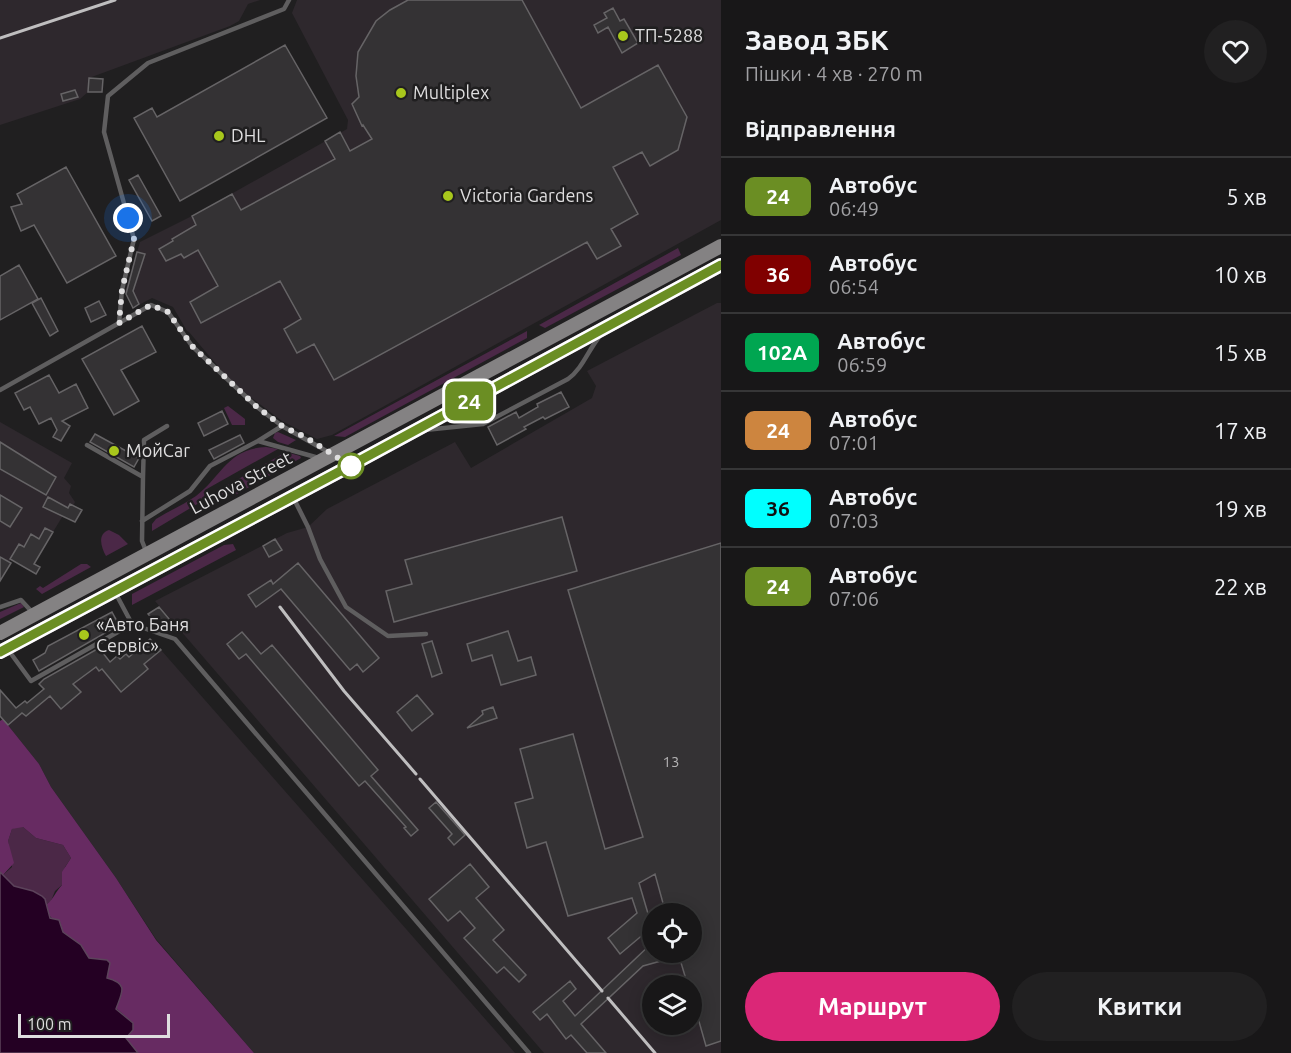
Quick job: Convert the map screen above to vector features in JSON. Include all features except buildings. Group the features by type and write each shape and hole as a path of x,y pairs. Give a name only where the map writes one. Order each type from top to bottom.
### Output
{"main road":[{"name":"Luhova Street","path":"0,633 721,246"},
{"name":"Luhova Street","path":"4,650 721,265"}],"lane":[{"path":"119,323 122,290 134,239 104,132 108,96 148,63 284,9 289,0"},
{"path":"0,390 151,305 168,312 192,346 257,407 328,457"},
{"path":"411,433 483,424 568,379 579,369 607,327"},
{"path":"147,554 142,541 144,440 167,426"},
{"path":"142,521 190,491 210,466 282,426"},
{"path":"258,441 328,457"},
{"path":"87,446 143,477"},
{"path":"292,497 308,526 320,559 346,607 388,636 426,634"},
{"path":"114,592 132,624 175,639 529,1053"},
{"path":"0,607 21,600 34,615"},
{"path":"4,650 30,681 132,624"}],"shaded area":[{"path":"0,0 260,0 248,4 239,21 230,26 89,78 88,92 80,99 0,125"},
{"path":"297,0 721,0 721,220 332,435 317,439 282,421 232,383 187,331 173,307 152,298 133,308 125,292 140,242 192,216 347,129 348,120 292,13"},
{"path":"678,248 681,255 545,328 539,325"},
{"path":"717,303 721,303 721,1053 544,1053 155,601 287,533 308,527 327,509 455,442 471,468 592,398 596,386 587,371"},
{"path":"527,331 527,338 345,437 334,436"},
{"path":"228,406 245,419 245,425 232,425 224,408"},
{"path":"0,422 72,463 64,478 71,486 69,493 75,502 73,506 70,504 53,532 45,528 39,539 31,534 24,547 19,545 9,562 0,571"},
{"path":"278,432 296,440 288,445 278,442 273,438"},
{"path":"266,447 278,449 205,490 204,500 152,531 152,524 156,519 196,496 234,458 253,449"},
{"path":"286,452 301,458 235,495 231,489 217,498 219,490"},
{"path":"109,530 119,535 128,544 106,556 101,538"},
{"path":"233,544 236,550 132,605 132,594 224,545"},
{"path":"81,564 91,567 42,594 36,589 40,586 43,588"},
{"path":"21,603 24,607 0,619 0,612"},
{"path":"143,645 153,657 161,650 515,1053 254,1053 156,939 51,787 39,764 3,719 25,701 27,703 34,697 39,701 47,693 62,709 80,692 73,684 96,667 99,671 102,669 122,692 148,669 134,653"},
{"path":"3,719 39,764 51,787 116,878 156,940 254,1053 138,1053 126,1040 126,1035 133,1030 133,1023 116,1008 119,1001 106,975 109,967 107,960 89,958 81,945 63,932 60,922 51,917 49,913 47,904 62,885 62,872 71,858 63,845 36,838 23,827 12,829 8,841 14,863 3,875 0,872 0,721"},
{"path":"23,827 36,838 63,845 71,858 65,867 62,885 47,904 45,899 26,889 14,886 3,875 12,867 8,841 12,829"},
{"path":"0,872 14,886 42,896 50,918 59,920 63,932 81,945 89,958 107,960 110,963 107,978 119,983 122,989 116,1009 133,1023 133,1030 126,1038 138,1053 0,1053"}],"railway":[{"path":"0,38 115,0"},
{"path":"280,607 344,691 416,774"},
{"path":"420,779 602,991"},
{"path":"608,998 655,1053"}],"bus line":[{"name":"24","path":"0,652 721,265"}],"place":[{"name":"ТП-5288","path":"623,36"},
{"name":"Multiplex","path":"401,93"},
{"name":"DHL","path":"219,136"},
{"name":"Victoria Gardens","path":"448,196"},
{"name":"МойCar","path":"114,451"},
{"name":"«Авто Баня Сервіс»","path":"84,635"}],"route":[{"path":"128,218 134,239 122,290 119,323 151,305 168,312 192,346 257,407 282,426 305,437 351,466"}]}
